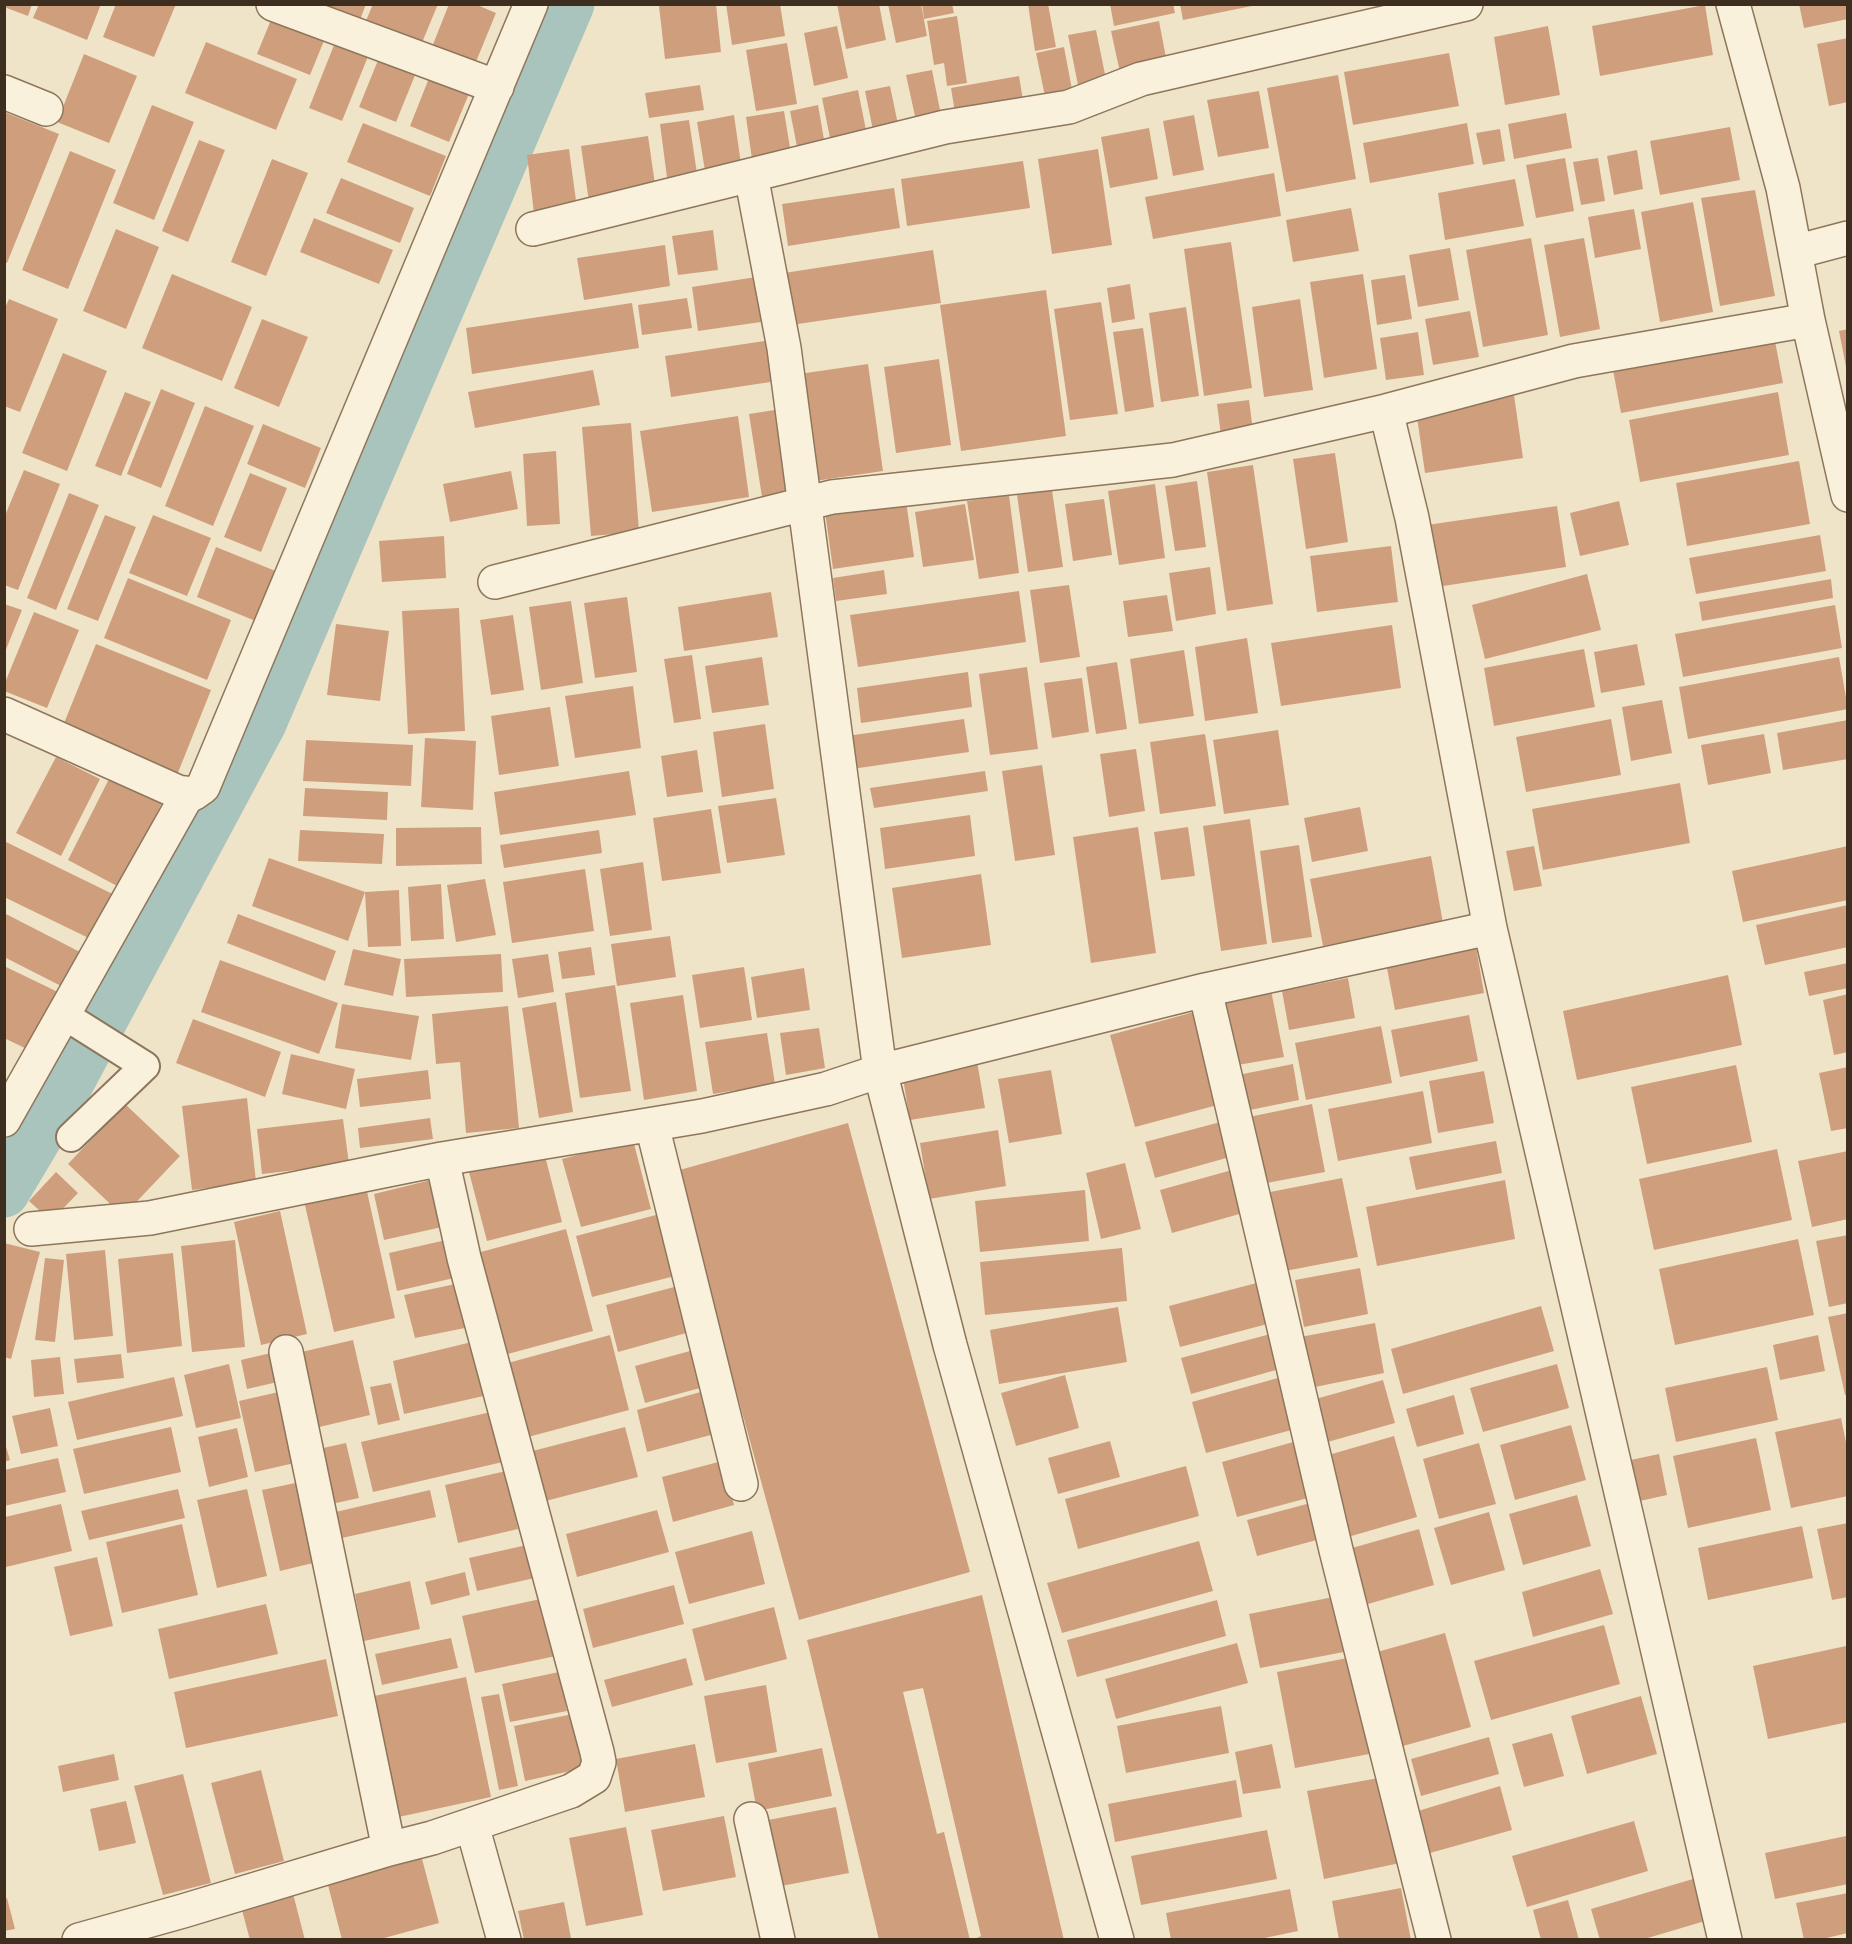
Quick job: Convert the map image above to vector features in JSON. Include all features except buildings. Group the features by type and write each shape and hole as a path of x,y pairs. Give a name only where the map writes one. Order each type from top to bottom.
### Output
{"street":[{"path":"273,4 497,87"},
{"path":"4,714 167,788 188,794 197,792 209,777 531,4"},
{"path":"532,230 945,127 1070,107 1142,79 1466,4"},
{"path":"1733,4 1784,188 1808,320 1848,495"},
{"path":"4,92 46,109"},
{"path":"751,175 784,348 880,1071 950,1345 1117,1940"},
{"path":"1795,252 1848,238"},
{"path":"495,582 805,502 832,497 1173,460 1386,411 1574,361 1808,320"},
{"path":"1386,411 1412,518 1490,928 1725,1940"},
{"path":"4,1120 188,794"},
{"path":"31,1229 150,1218 442,1159 702,1116 826,1089 880,1071 1204,990 1490,928"},
{"path":"1204,990 1333,1539 1434,1940"},
{"path":"652,1125 741,1484"},
{"path":"79,1940 432,1838 571,1791 594,1777 599,1762 464,1258 442,1159"},
{"path":"286,1352 389,1849"},
{"path":"751,1819 778,1940"},
{"path":"472,1825 504,1940"}],"lane":[{"path":"64,1015 145,1066 71,1137"}],"waterway":[{"path":"4,1192 63,1093 261,723 569,4"}]}
